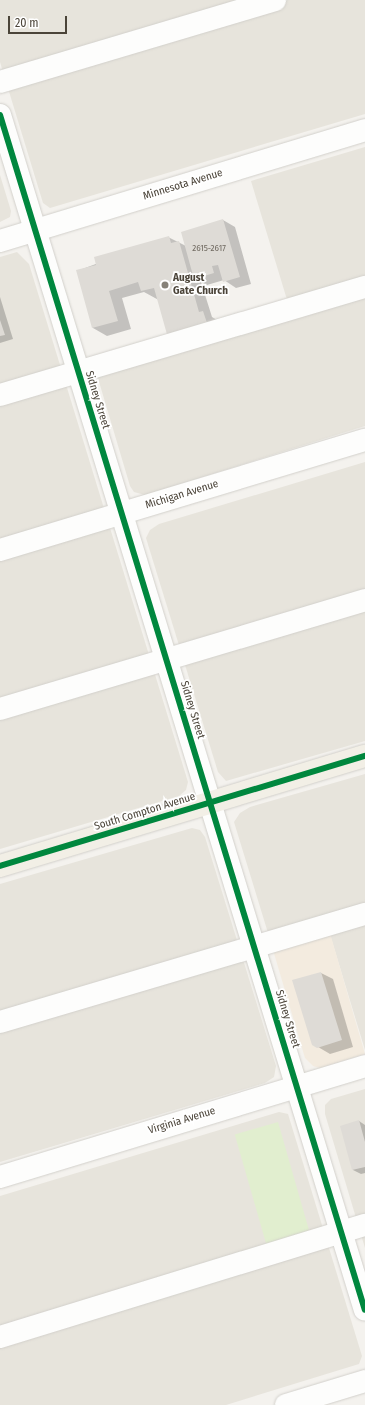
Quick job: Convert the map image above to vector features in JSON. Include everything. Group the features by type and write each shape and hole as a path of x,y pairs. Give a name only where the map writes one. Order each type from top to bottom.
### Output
{"main road":[{"name":"South Compton Avenue","path":"0,866 365,756"}],"street":[{"path":"0,82 275,0"},
{"name":"Sidney Street","path":"0,115 365,1310"},
{"name":"Minnesota Avenue","path":"0,241 365,130"},
{"path":"0,395 365,287"},
{"name":"Michigan Avenue","path":"0,550 365,440"},
{"path":"0,709 365,600"},
{"path":"0,1022 365,914"},
{"name":"Virginia Avenue","path":"0,1177 365,1066"},
{"path":"0,1337 365,1225"},
{"path":"286,1405 365,1381"}],"shaded area":[{"path":"0,0 365,0 365,114 50,208 43,203 0,62"},
{"path":"365,147 365,426 145,495 134,492 130,486 97,375 288,303 251,181"},
{"path":"0,175 11,211 10,217 0,222"},
{"path":"17,252 29,264 188,782 186,790 179,796 0,849 0,257"},
{"path":"365,462 365,741 226,781 218,772 146,538 150,530 159,524"},
{"path":"365,774 365,1050 324,915 268,933 234,822 240,813 250,807"},
{"path":"192,828 200,830 205,837 276,1066 274,1077 265,1083 0,1162 0,884"},
{"path":"330,933 365,1054 320,1068 313,1066 305,1058 273,950"},
{"path":"365,1089 365,1248 325,1114 325,1105 331,1099"},
{"path":"279,1112 288,1114 362,1356 359,1364 226,1405 0,1405 0,1196"}],"green space":[{"path":"278,1122 311,1235 267,1248 235,1134"}],"building":[{"path":"223,219 240,277 223,282 218,265 212,266 214,273 194,279 181,232"},
{"name":"August Gate Church","path":"169,236 171,243 179,241 199,312 203,311 208,326 168,338 154,288 141,291 138,282 109,291 118,321 92,328 76,270 96,265 94,257"},
{"path":"0,320 5,335 0,336"},
{"path":"321,972 342,1040 317,1048 312,1045 292,980"},
{"path":"359,1120 365,1142 365,1167 352,1170 340,1126"}],"cycle path":[{"path":"0,115 365,1310"},
{"path":"0,866 365,756"}],"place":[{"name":"August Gate Church","path":"165,285"}]}
